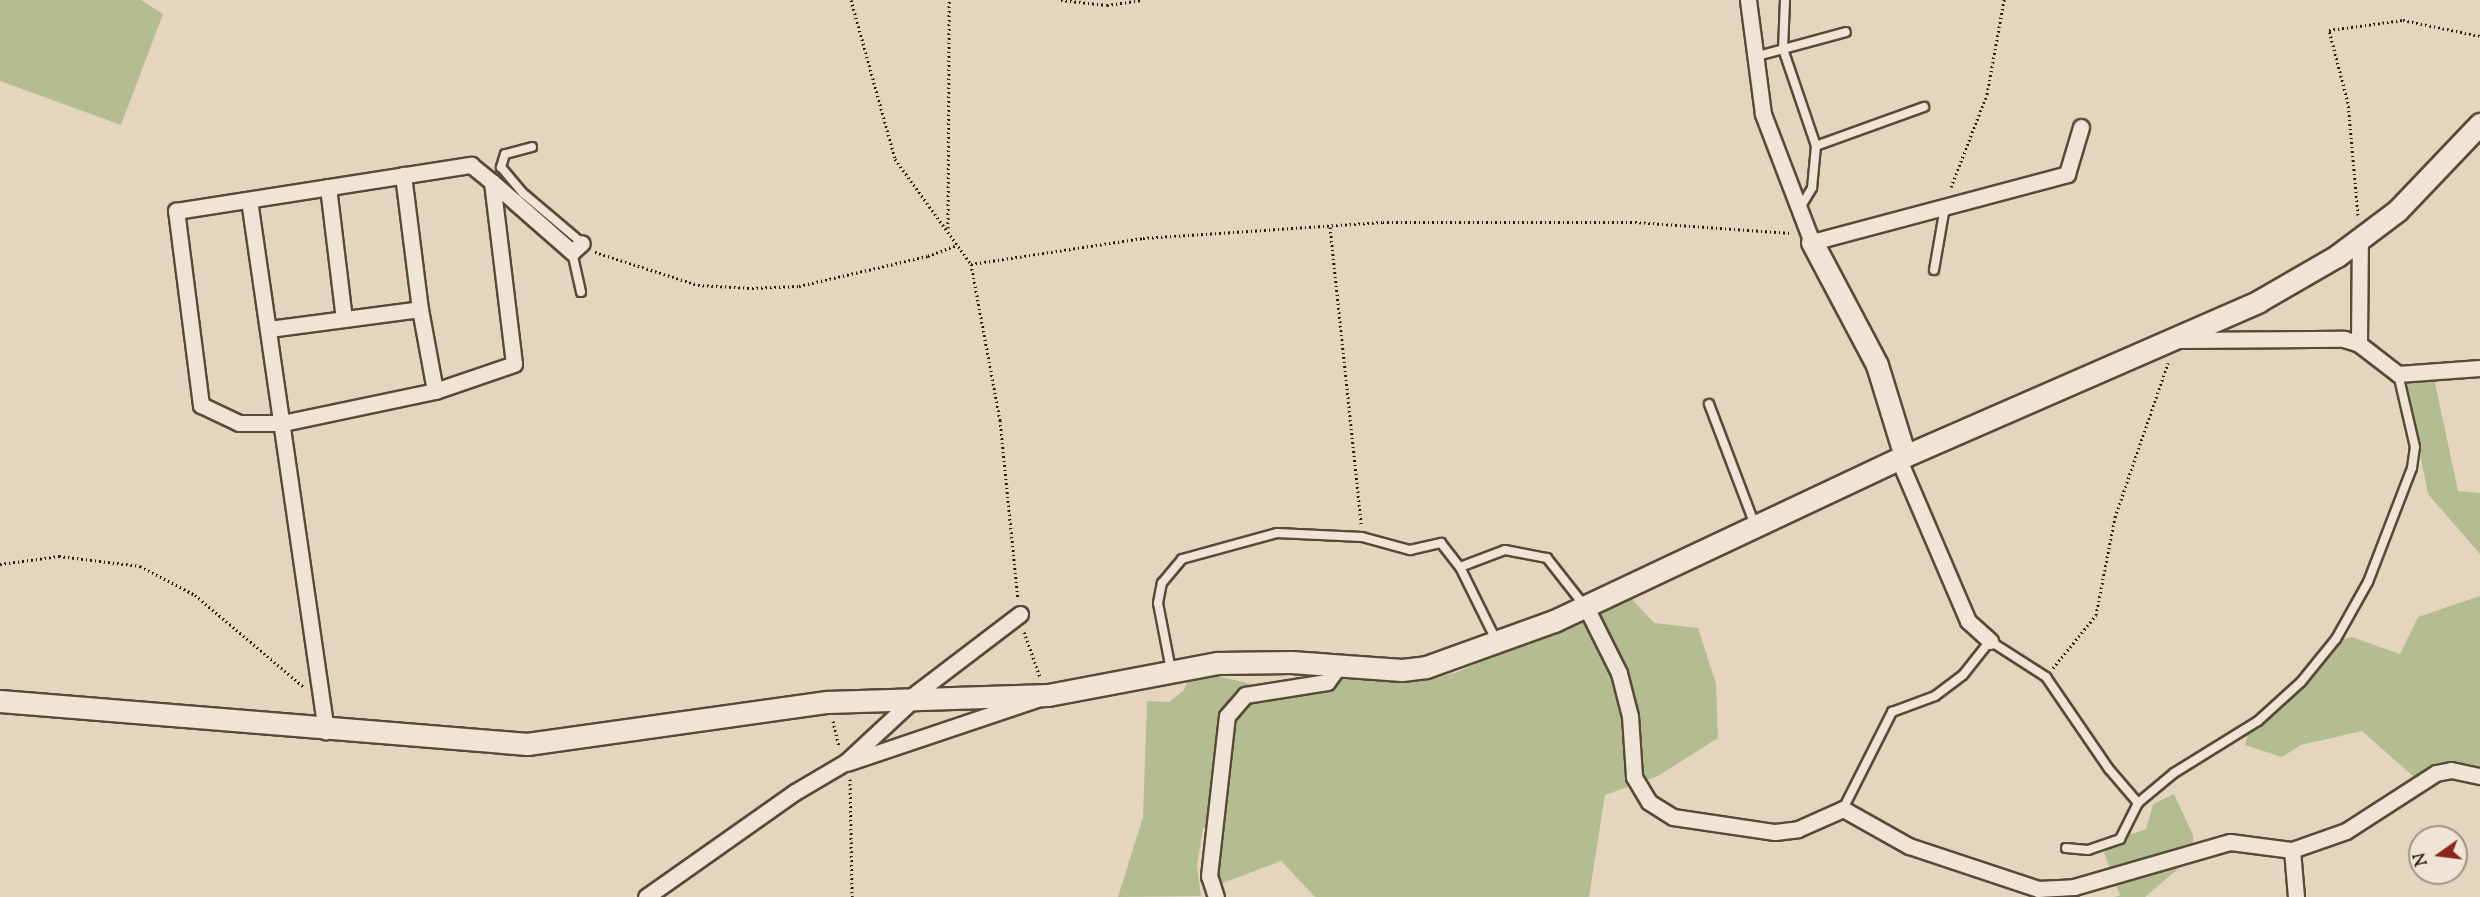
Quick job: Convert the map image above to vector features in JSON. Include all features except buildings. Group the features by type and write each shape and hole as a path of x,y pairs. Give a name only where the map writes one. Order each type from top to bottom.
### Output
{"street":[{"path":"1748,0 1763,114 1798,211 1877,365 1902,458 1968,621 1990,641"},
{"path":"646,897 795,792 847,763 1048,695 1171,672 1252,660 1337,668 1426,667 1498,644 1586,607 1902,458 2259,301 2360,238 2398,210 2480,124"},
{"path":"1809,236 1945,206 2067,174 2081,127"},
{"path":"492,182 514,364 435,390 283,423 239,423 201,405 176,211 471,165 492,182 519,197 577,247"},
{"path":"403,175 420,309 435,390"},
{"path":"328,188 344,319"},
{"path":"249,200 326,731"},
{"path":"2359,344 2360,238"},
{"path":"269,329 420,309"},
{"path":"2169,341 2324,338 2359,344 2398,374 2480,368"},
{"path":"1586,607 1619,673 1630,716 1634,777 1649,802 1673,817 1775,832 1798,829 1843,809 1909,846 2038,889 2074,887 2230,843 2292,850 2346,831 2436,773 2451,770 2480,776"},
{"path":"847,763 914,696 1020,614"},
{"path":"1216,897 1209,876 1227,716 1245,695 1327,682 1337,668"},
{"path":"0,701 326,731 527,744 827,702 914,696 1048,695"},
{"path":"2292,850 2296,897"}],"lane":[{"path":"1785,0 1783,49 1816,146 1812,188 1798,211"},
{"path":"1754,57 1846,32"},
{"path":"1816,146 1924,107"},
{"path":"519,197 501,167 505,154 532,147"},
{"path":"1934,270 1945,206"},
{"path":"577,247 581,292"},
{"path":"2066,848 2088,850 2120,839 2138,802 2279,703 2319,661 2352,615 2412,468 2415,447 2398,374"},
{"path":"1709,404 1756,527"},
{"path":"1171,672 1158,603 1162,583 1182,559 1277,533 1362,537 1410,550 1441,543 1460,567 1498,644"},
{"path":"1460,567 1505,550 1547,558 1586,607"},
{"path":"1843,809 1893,712 1935,696 1963,675 1990,641 2046,676 2109,769 2138,802"}],"path":[{"path":"851,0 895,159 922,200 948,228 971,264 1000,420 1020,614 1029,653 1048,695"},
{"path":"948,228 949,0"},
{"path":"1061,0 1107,5 1142,0"},
{"path":"1945,206 1963,146 1988,94 2004,0"},
{"path":"2360,238 2349,103 2329,30 2403,20 2480,36"},
{"path":"971,264 1143,238 1383,222 1635,222 1809,236"},
{"path":"1330,227 1353,421 1362,537"},
{"path":"577,247 660,276 698,285 752,288 799,286 928,256 957,245"},
{"path":"2046,676 2096,615 2115,517 2159,396 2171,351 2169,341"},
{"path":"0,564 59,556 140,566 195,595 302,687 321,692"},
{"path":"827,702 847,763 852,897"}],"green space":[{"path":"0,0 141,0 163,14 121,125 0,81"},
{"path":"2405,378 2434,378 2458,491 2480,493 2480,554 2428,494"},
{"path":"2480,596 2480,768 2435,766 2414,777 2362,731 2301,745 2282,757 2245,745 2248,734 2337,641 2352,637 2400,654 2418,617"},
{"path":"1630,597 1654,623 1698,628 1716,684 1718,738 1658,776 1605,795 1589,897 1315,897 1281,861 1220,884 1220,825 1203,828 1197,866 1201,896 1118,897 1143,817 1147,701 1169,702 1184,690 1190,675 1206,673 1255,685 1344,679 1414,682 1455,673"},
{"path":"2174,794 2193,835 2193,856 2145,897 2115,897 2120,895 2104,853 2118,839 2146,829 2153,804"}]}
